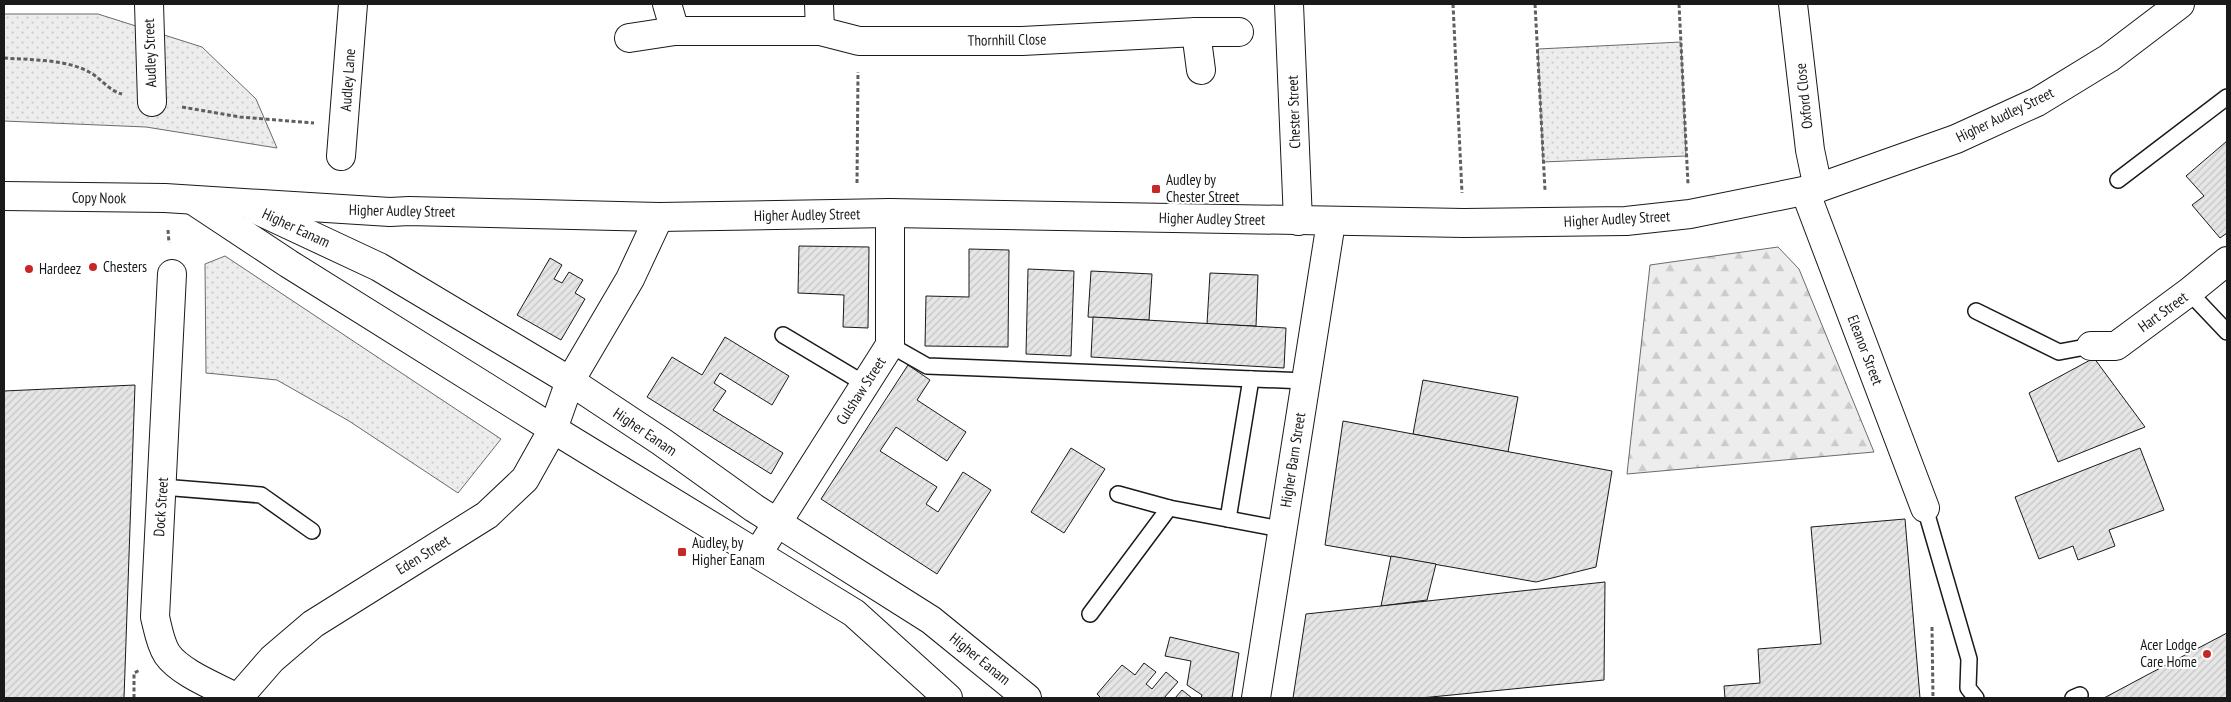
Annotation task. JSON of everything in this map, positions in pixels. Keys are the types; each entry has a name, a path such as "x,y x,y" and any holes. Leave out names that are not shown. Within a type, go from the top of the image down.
{"main road":[{"name":"Audley Street","path":"149,4 152,102"},
{"name":"Audley Lane","path":"341,156 353,4"},
{"path":"667,4 675,31"},
{"path":"819,4 820,31"},
{"name":"Chester Street","path":"1289,4 1298,221"},
{"name":"Oxford Close","path":"1793,4 1810,150 1811,189"},
{"name":"Higher Audley Street","path":"194,201 240,202 390,212 659,217 890,213 1331,222 1547,223 1626,221 1690,214 1811,189 1956,139 2036,102 2109,58 2180,4"},
{"name":"Thornhill Close","path":"629,38 675,31 820,31 859,41 1022,41 1196,32 1239,32"},
{"path":"1196,32 1201,70"},
{"name":"Eleanor Street","path":"1811,189 1925,508"},
{"name":"Copy Nook","path":"4,196 165,198 194,201"},
{"name":"Higher Eanam","path":"194,201 289,264 553,429 854,613 948,698"},
{"name":"Higher Eanam","path":"240,202 379,267 570,382 662,442 777,523 931,620 1027,698"},
{"name":"Culshaw Street","path":"758,553 890,345 890,213"},
{"name":"Eden Street","path":"238,698 272,659 313,624 487,515 525,479 553,429 570,382 630,279 659,217"},
{"name":"Higher Barn Street","path":"1256,698 1331,222"},
{"name":"Hart Street","path":"2091,346 2116,346 2189,292 2227,261"},
{"name":"Dock Street","path":"172,274 162,488 154,596 155,617 160,637 168,655 182,669 238,698"}],"lane":[{"path":"2118,180 2227,98"},
{"path":"2189,292 2227,332"},
{"path":"1976,311 2059,352 2091,346"},
{"path":"783,335 865,384"},
{"path":"890,345 927,366 1305,381"},
{"path":"1228,519 1251,378"},
{"path":"162,488 261,495 312,531"},
{"path":"1118,494 1170,508 1282,529"},
{"path":"1090,614 1170,508"},
{"path":"1925,508 1970,659 1968,688 1976,698"}],"path":[{"path":"1453,4 1464,223"},
{"path":"1535,4 1547,223"},
{"path":"1679,4 1690,214"},
{"path":"857,214 859,41"},
{"path":"165,198 172,274"}],"green space":[{"path":"4,14 98,14 202,47 256,99 277,148 146,127 4,121"},
{"path":"1681,42 1686,156 1543,162 1538,49"},
{"path":"1778,247 1799,269 1874,452 1627,474 1650,265"},
{"path":"225,256 501,439 458,493 349,421 277,380 206,373 205,264"}],"building":[{"path":"2227,141 2227,233 2220,238 2192,205 2204,196 2186,176"},
{"path":"799,246 869,247 868,328 843,327 844,295 798,293"},
{"path":"969,249 1009,250 1008,347 925,346 926,296 969,297"},
{"path":"550,258 562,265 554,279 562,283 569,272 583,280 575,293 585,299 561,340 517,315"},
{"path":"1028,269 1074,271 1071,356 1026,354"},
{"path":"1091,271 1152,274 1149,320 1088,317"},
{"path":"1210,273 1258,275 1256,326 1207,324"},
{"path":"1093,317 1286,328 1284,368 1091,357"},
{"path":"725,337 789,376 772,405 720,373 714,383 726,391 713,410 783,453 771,474 647,397 672,357 702,375"},
{"path":"2094,358 2145,427 2058,462 2029,393"},
{"path":"908,365 930,380 917,400 966,432 947,461 896,427 880,451 937,487 926,504 938,512 963,472 991,490 937,574 821,499"},
{"path":"1423,380 1518,397 1508,452 1413,434"},
{"path":"135,385 124,698 4,698 4,391"},
{"path":"1343,421 1612,471 1596,567 1536,582 1325,545"},
{"path":"1071,448 1105,469 1064,533 1031,512"},
{"path":"2140,448 2164,510 2109,530 2115,546 2078,560 2073,546 2039,559 2015,497"},
{"path":"1905,519 1920,698 1725,698 1724,686 1760,683 1758,649 1821,644 1811,527"},
{"path":"1391,556 1436,564 1427,600 1381,606"},
{"path":"1605,582 1604,680 1421,698 1293,698 1306,614"},
{"name":"Acer Lodge Care Home","path":"2227,633 2227,698 2104,698 2147,675"},
{"path":"1170,637 1239,653 1232,698 1201,698 1202,695 1187,685 1191,661 1165,656"},
{"path":"1144,663 1156,672 1146,684 1152,689 1166,672 1178,682 1164,698 1101,698 1097,694 1122,665 1135,675"},
{"path":"1182,690 1192,698 1175,698"}],"place":[{"name":"Audley by Chester Street","path":"1156,189"},
{"name":"Chesters","path":"93,267"},
{"name":"Hardeez","path":"29,269"},
{"name":"Audley, by Higher Eanam","path":"682,552"},
{"name":"Acer Lodge Care Home","path":"2207,654"}]}
